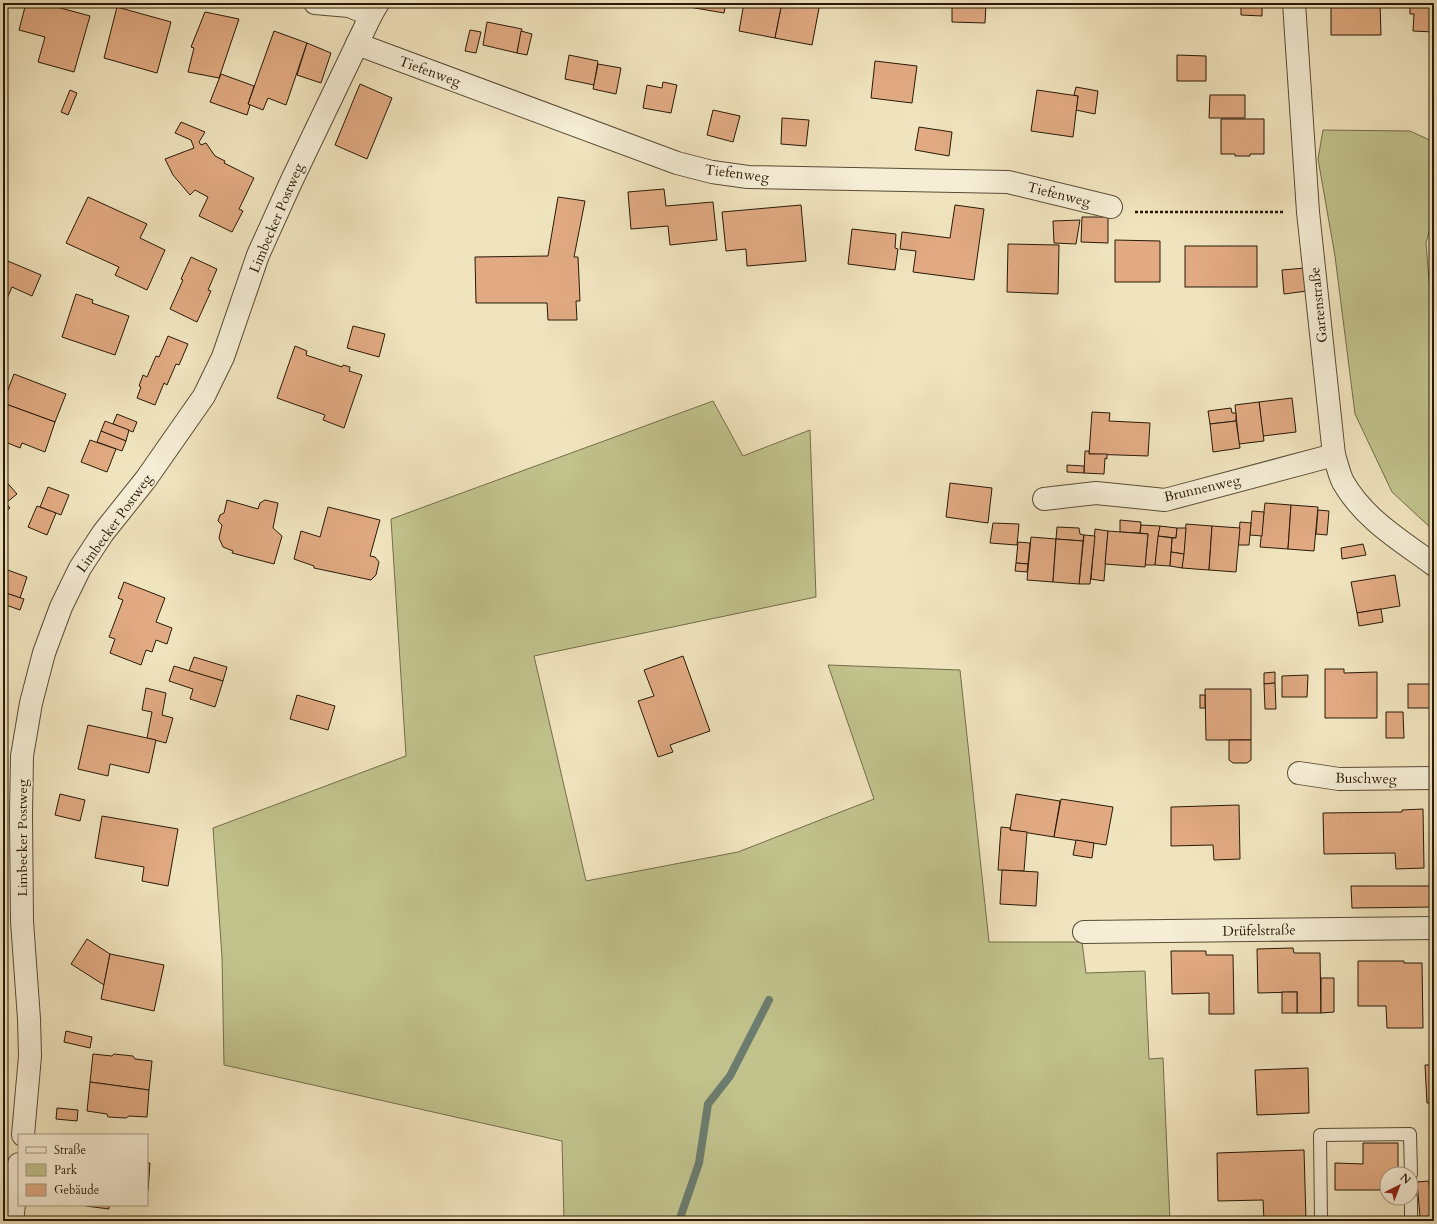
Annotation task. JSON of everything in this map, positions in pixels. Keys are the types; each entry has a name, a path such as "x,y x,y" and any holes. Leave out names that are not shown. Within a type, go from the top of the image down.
{"street":[{"path":"314,3 374,9"},
{"name":"Gartenstraße","path":"1294,3 1308,212 1334,455 1342,480 1357,502 1375,521 1434,565"},
{"name":"Limbecker Postweg","path":"23,1134 30,1056 22,917 22,756 31,703 44,654 61,607 80,568 103,533 146,479 204,396 223,357 258,255 291,182 374,9"},
{"name":"Tiefenweg","path":"357,44 677,163 712,172 748,177 1008,182 1111,207"},
{"name":"Brunnenweg","path":"1044,499 1096,493 1165,500 1334,455"},
{"name":"Buschweg","path":"1299,773 1339,779 1434,778"},
{"name":"Drüfelstraße","path":"1084,932 1434,928"},
{"path":"12,1221 18,1172"}],"lane":[{"path":"1321,1221 1320,1135 1410,1134 1411,1166"},
{"path":"1411,1206 1411,1221"}],"path":[{"path":"1111,207 1137,212 1308,212"}],"green space":[{"path":"1323,130 1410,131 1434,142 1434,213 1426,243 1434,341 1434,531 1392,492 1355,414 1335,256 1318,159"},
{"path":"713,401 743,456 810,430 816,597 534,656 586,881 738,852 874,799 828,665 960,670 989,942 1082,942 1086,973 1145,971 1149,1059 1163,1058 1170,1221 564,1221 562,1141 224,1065 222,957 213,828 406,756 391,519"}],"building":[{"path":"3,3 8,3 3,23"},
{"path":"26,3 42,3 90,16 74,72 38,62 45,37 19,30"},
{"path":"671,3 696,3 695,8"},
{"path":"696,3 726,3 724,13 695,8"},
{"path":"744,3 782,3 775,38 739,31"},
{"path":"782,3 820,3 812,45 775,38"},
{"path":"952,3 986,3 985,23 952,22"},
{"path":"1241,3 1262,3 1262,16 1241,15"},
{"path":"1331,3 1380,3 1381,35 1331,35"},
{"path":"1410,3 1434,3 1434,32 1413,31 1414,14 1410,14"},
{"path":"117,7 171,22 157,73 104,58"},
{"path":"205,12 239,19 219,78 188,72 194,48 191,47"},
{"path":"487,22 522,29 517,53 483,45"},
{"path":"470,30 481,32 476,53 465,51"},
{"path":"274,31 307,43 286,105 268,98 263,110 248,104"},
{"path":"521,31 532,34 527,55 517,53"},
{"path":"307,43 331,53 321,83 297,75"},
{"path":"569,55 598,61 594,85 565,79"},
{"path":"1177,55 1206,56 1206,81 1177,81"},
{"path":"875,61 917,66 912,103 871,98"},
{"path":"598,64 621,68 616,94 593,89"},
{"path":"221,74 254,86 248,104 250,105 247,115 210,102"},
{"path":"663,82 677,85 671,113 643,108 647,85 662,88"},
{"path":"360,84 392,98 367,159 335,145"},
{"path":"1076,87 1098,91 1095,114 1076,110 1078,96 1074,95"},
{"path":"70,90 77,93 68,115 61,112"},
{"path":"1037,90 1078,96 1073,137 1031,131"},
{"path":"1210,95 1245,95 1245,118 1209,118"},
{"path":"713,110 740,116 733,142 707,135"},
{"path":"782,118 809,120 806,146 781,144"},
{"path":"1221,119 1264,119 1264,154 1235,156 1235,154 1221,154"},
{"path":"181,122 205,132 199,142 201,145 206,143 215,156 225,161 224,163 254,178 239,209 243,211 232,232 199,216 208,197 195,190 190,195 173,175 165,159 194,148 191,140 175,133"},
{"path":"919,127 952,132 949,156 915,150"},
{"path":"664,189 666,206 713,202 717,240 670,245 668,226 631,229 628,192"},
{"path":"88,197 147,224 140,238 165,250 147,290 115,275 119,267 66,243"},
{"path":"558,197 585,201 574,257 578,257 580,301 576,301 577,320 548,320 547,303 476,303 475,257 548,256"},
{"path":"801,205 806,261 747,266 746,249 726,251 722,212"},
{"path":"955,205 984,209 974,280 913,272 916,251 900,249 902,232 950,238"},
{"path":"1082,217 1108,217 1108,243 1081,242"},
{"path":"1080,220 1076,244 1054,243 1053,221"},
{"path":"852,229 896,234 895,248 898,249 895,270 848,264"},
{"path":"1115,240 1160,241 1160,282 1115,282"},
{"path":"1008,244 1059,245 1058,294 1007,292"},
{"path":"1185,246 1257,246 1257,287 1185,287"},
{"path":"191,257 217,269 208,290 211,291 197,322 170,309"},
{"path":"3,259 41,275 32,296 12,287 3,308"},
{"path":"1305,268 1307,291 1284,294 1282,270"},
{"path":"76,294 93,300 92,303 129,316 115,355 62,337"},
{"path":"353,326 385,334 379,357 347,348"},
{"path":"168,336 188,344 179,365 176,364 167,385 164,383 155,405 137,398 141,387 139,386 143,375 147,377 156,356 159,357"},
{"path":"295,346 307,351 306,355 342,367 343,365 350,367 349,371 362,375 344,428 323,420 325,415 277,398"},
{"path":"14,374 66,394 55,422 3,403"},
{"path":"1292,398 1296,432 1263,436 1259,402"},
{"path":"1259,402 1264,441 1239,444 1235,405"},
{"path":"3,403 55,422 45,452 22,443 20,448 3,441"},
{"path":"1231,408 1232,413 1236,413 1236,421 1210,424 1208,411"},
{"path":"1092,412 1110,413 1109,421 1150,423 1148,456 1089,454"},
{"path":"117,414 137,422 133,432 113,424"},
{"path":"105,421 129,430 126,441 101,431"},
{"path":"1236,421 1240,448 1213,452 1210,424"},
{"path":"101,431 126,441 122,451 97,442"},
{"path":"90,440 116,449 107,472 81,462"},
{"path":"1085,451 1089,451 1089,454 1107,454 1107,459 1105,458 1104,474 1084,473"},
{"path":"1067,465 1084,466 1084,473 1067,472"},
{"path":"3,478 17,494 6,503 10,508 3,513"},
{"path":"950,483 992,488 988,523 946,517"},
{"path":"48,487 69,495 61,515 40,507"},
{"path":"227,500 258,509 260,503 265,500 278,503 273,528 282,536 274,564 232,553 233,551 223,547 219,538 222,525 218,521 220,515 224,513"},
{"path":"1265,503 1291,505 1288,549 1260,547"},
{"path":"1291,505 1318,507 1314,551 1288,549"},
{"path":"37,506 56,513 47,535 28,527"},
{"path":"328,507 380,520 370,556 375,557 379,562 376,575 371,580 314,568 314,566 294,559 301,531 320,537"},
{"path":"1318,510 1329,511 1327,535 1316,534"},
{"path":"1252,511 1264,512 1262,536 1250,535"},
{"path":"1120,520 1141,522 1140,533 1120,532"},
{"path":"1240,522 1251,523 1249,545 1238,545"},
{"path":"993,523 1019,524 1017,545 990,543"},
{"path":"1186,524 1212,526 1209,570 1182,568"},
{"path":"1141,525 1160,526 1155,565 1145,565 1148,534 1140,533"},
{"path":"1160,526 1177,528 1176,538 1158,536"},
{"path":"1212,526 1240,528 1236,572 1209,570"},
{"path":"1057,527 1079,528 1080,534 1084,535 1083,541 1056,539"},
{"path":"1177,528 1186,528 1184,554 1171,552 1172,538 1176,538"},
{"path":"1095,529 1108,531 1104,581 1091,579"},
{"path":"1108,531 1148,534 1145,567 1105,564"},
{"path":"1084,535 1095,536 1090,584 1079,584"},
{"path":"1158,536 1172,538 1170,566 1155,565"},
{"path":"1031,537 1056,539 1053,582 1027,580"},
{"path":"1056,539 1083,541 1079,584 1053,582"},
{"path":"1018,542 1030,543 1028,564 1016,563"},
{"path":"1363,544 1366,555 1342,559 1341,548"},
{"path":"1171,552 1184,554 1182,568 1170,566"},
{"path":"1016,563 1028,564 1027,572 1015,571"},
{"path":"5,569 27,577 20,598 3,592 3,576"},
{"path":"1395,575 1400,606 1357,613 1351,582"},
{"path":"124,582 165,598 156,622 172,628 167,644 156,640 152,652 146,650 141,665 110,653 115,639 109,637 123,600 118,598"},
{"path":"3,592 24,599 20,610 3,604"},
{"path":"1381,609 1383,622 1359,626 1357,613"},
{"path":"683,656 710,731 670,745 673,752 658,757 638,701 654,696 644,670"},
{"path":"194,657 227,667 223,681 189,671"},
{"path":"174,666 223,681 215,707 190,699 193,689 169,681"},
{"path":"1325,669 1344,669 1344,673 1377,672 1377,718 1325,718"},
{"path":"1275,672 1275,683 1264,684 1264,673"},
{"path":"1308,675 1307,697 1282,697 1282,676"},
{"path":"1275,683 1276,709 1265,709 1264,684"},
{"path":"1408,684 1434,684 1434,708 1408,708"},
{"path":"146,688 166,693 162,715 173,718 166,743 147,738 152,712 142,710"},
{"path":"1205,689 1251,689 1251,740 1206,740"},
{"path":"297,695 335,706 328,730 290,719"},
{"path":"1200,695 1205,695 1205,708 1200,708"},
{"path":"1386,712 1403,712 1404,738 1386,738"},
{"path":"88,725 156,740 149,773 110,764 108,776 78,769"},
{"path":"1229,740 1251,740 1251,760 1247,763 1233,763 1229,760"},
{"path":"60,794 85,800 80,821 55,815"},
{"path":"1016,794 1060,801 1054,837 1010,830"},
{"path":"1061,799 1113,807 1106,845 1054,837"},
{"path":"1239,805 1240,859 1214,860 1213,845 1171,846 1171,807"},
{"path":"1423,809 1424,868 1396,869 1395,853 1324,854 1323,813 1402,812 1402,810"},
{"path":"102,816 178,829 168,886 142,881 144,867 95,858"},
{"path":"1001,827 1010,828 1010,830 1027,832 1024,871 998,870"},
{"path":"1076,840 1094,843 1092,858 1073,855"},
{"path":"1002,870 1038,872 1036,906 1000,904"},
{"path":"1351,886 1434,886 1434,907 1352,908"},
{"path":"87,939 110,954 104,985 71,964"},
{"path":"1293,948 1294,953 1320,953 1321,1013 1297,1013 1297,992 1258,993 1257,949"},
{"path":"1171,951 1206,951 1206,955 1233,955 1234,1014 1209,1014 1209,993 1172,994"},
{"path":"110,954 164,965 154,1011 101,999"},
{"path":"1358,961 1404,961 1404,963 1422,963 1423,1028 1387,1028 1386,1006 1358,1006"},
{"path":"1321,978 1334,978 1334,1012 1321,1013"},
{"path":"1282,992 1297,992 1297,1013 1282,1013"},
{"path":"66,1031 92,1037 90,1048 64,1042"},
{"path":"93,1054 133,1056 135,1059 152,1061 149,1090 90,1082"},
{"path":"1425,1065 1434,1065 1434,1103 1427,1103"},
{"path":"1308,1068 1309,1113 1257,1115 1255,1070"},
{"path":"90,1082 149,1090 147,1117 108,1117 107,1114 87,1111"},
{"path":"57,1108 78,1110 77,1121 56,1119"},
{"path":"1363,1143 1398,1143 1398,1166 1379,1166 1379,1190 1335,1190 1335,1163 1363,1164"},
{"path":"1304,1150 1306,1221 1264,1221 1263,1200 1218,1201 1217,1153"},
{"path":"148,1163 150,1163 148,1191"},
{"path":"1429,1181 1431,1216 1420,1217 1419,1182"},
{"path":"86,1206 109,1206 109,1209"}],"waterway":[{"path":"679,1221 699,1163 708,1104 730,1076 769,1000"}]}
